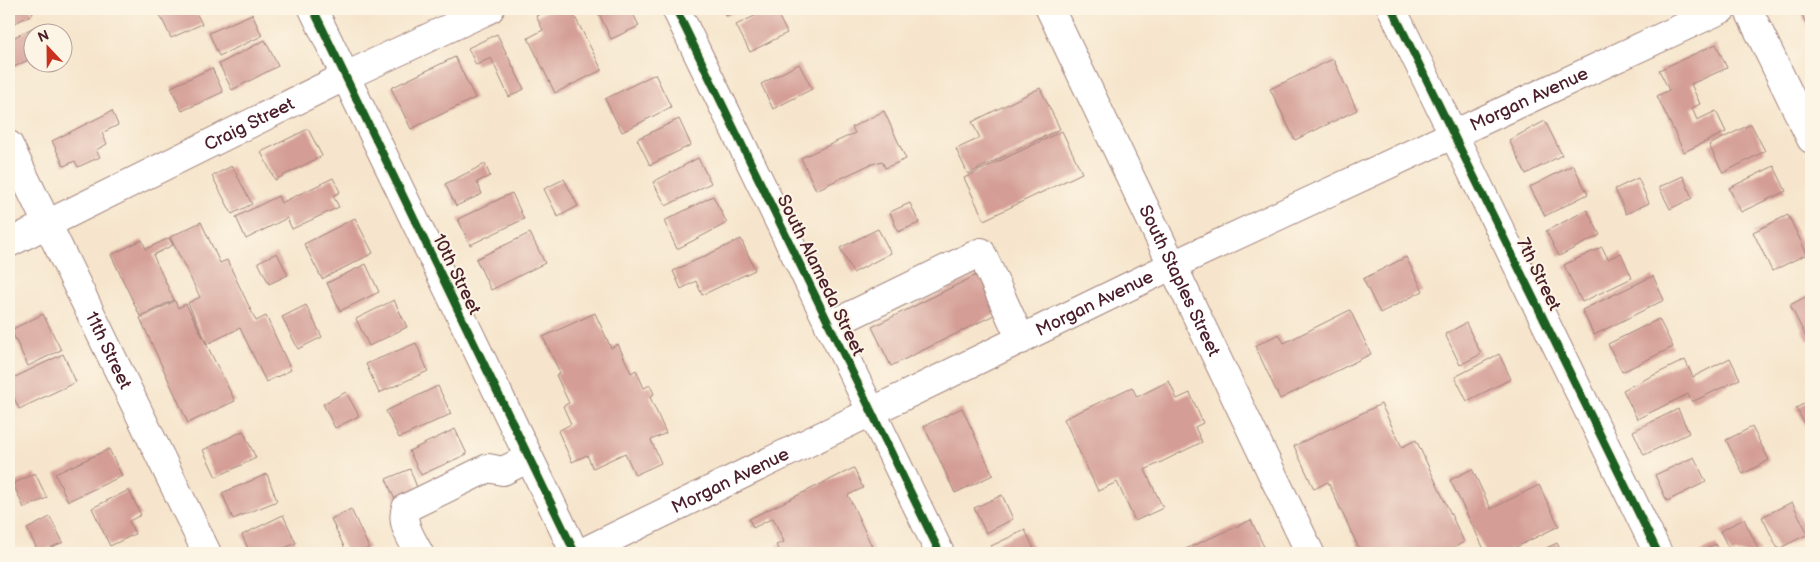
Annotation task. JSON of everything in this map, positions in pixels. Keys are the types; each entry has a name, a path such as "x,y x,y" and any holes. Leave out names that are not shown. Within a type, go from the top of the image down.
{"street":[{"name":"10th Street","path":"313,9 575,553"},
{"name":"Craig Street","path":"9,243 346,76 490,9"},
{"name":"South Alameda Street","path":"676,9 940,553"},
{"name":"South Staples Street","path":"1050,9 1310,553"},
{"name":"7th Street","path":"1392,9 1658,553"},
{"name":"Morgan Avenue","path":"581,553 1173,265 1722,9"},
{"path":"1748,9 1811,139"},
{"name":"11th Street","path":"9,145 207,553"},
{"path":"830,326 981,252 1021,340"},
{"path":"419,553 404,522 403,515 406,508 488,468 503,471 529,458"}],"building":[{"path":"9,9 31,9 33,14 9,26"},
{"path":"174,9 194,9 202,24 171,38 160,15"},
{"path":"551,9 571,9 602,70 555,93 528,38 543,30 536,16"},
{"path":"597,9 631,9 639,26 611,39"},
{"path":"723,9 742,9 726,16"},
{"path":"769,9 775,9 787,33 750,52 736,25"},
{"path":"1811,9 1811,35 1801,13"},
{"path":"252,14 262,36 219,56 209,33"},
{"path":"22,33 22,63 14,67 9,57 9,40"},
{"path":"497,34 524,89 509,97 491,58 476,65 468,48"},
{"path":"265,40 278,66 232,90 219,64"},
{"path":"1716,44 1727,68 1691,84 1700,104 1692,108 1697,120 1716,111 1726,132 1684,152 1657,96 1669,90 1659,70"},
{"path":"455,57 475,98 411,129 391,88"},
{"path":"1333,59 1357,110 1295,140 1270,89"},
{"path":"799,64 812,89 773,109 761,84"},
{"path":"212,68 223,92 182,111 171,87"},
{"path":"655,74 671,107 622,132 605,99"},
{"path":"1040,88 1060,129 968,174 956,149 980,138 972,122"},
{"path":"112,111 118,125 102,133 107,144 96,150 100,157 78,167 75,161 64,166 52,141"},
{"path":"884,111 906,159 885,168 882,161 869,165 816,190 801,158 855,133 852,127"},
{"path":"679,119 691,145 650,165 637,139"},
{"path":"1545,121 1562,155 1526,174 1509,140"},
{"path":"1751,124 1765,151 1723,173 1709,145"},
{"path":"308,129 322,156 275,180 261,152"},
{"path":"1062,131 1082,173 984,220 964,178"},
{"path":"698,158 711,183 666,206 653,182"},
{"path":"485,164 490,176 477,182 482,194 456,206 445,184"},
{"path":"1573,165 1588,194 1545,216 1530,187"},
{"path":"232,166 252,204 232,214 212,176"},
{"path":"1774,166 1786,191 1741,212 1729,188"},
{"path":"1683,176 1692,198 1670,209 1659,187"},
{"path":"333,178 340,192 333,196 339,207 292,229 287,218 246,239 236,217 278,196 281,203"},
{"path":"1638,178 1649,203 1626,214 1615,189"},
{"path":"564,179 578,206 558,217 544,189"},
{"path":"512,193 524,219 470,245 458,219"},
{"path":"713,196 727,223 677,249 664,221"},
{"path":"910,203 919,223 898,232 890,212"},
{"path":"1587,210 1600,235 1559,256 1546,231"},
{"path":"1788,215 1807,254 1772,271 1753,232"},
{"path":"355,218 373,253 322,279 304,244"},
{"path":"201,222 220,263 227,260 256,321 266,316 291,370 266,382 240,328 207,344 188,303 200,297 170,237"},
{"path":"878,229 891,253 853,273 840,248"},
{"path":"530,233 545,263 491,290 476,259"},
{"path":"169,238 173,245 153,255 174,300 140,316 111,255 142,240 146,249"},
{"path":"741,239 755,270 702,295 696,281 681,289 673,271"},
{"path":"1602,247 1608,259 1621,253 1632,278 1582,302 1564,265"},
{"path":"277,253 288,275 269,284 258,262"},
{"path":"1406,257 1423,291 1380,313 1363,279"},
{"path":"366,264 379,292 340,311 327,283"},
{"path":"981,273 1000,312 891,366 872,327"},
{"path":"1653,276 1664,300 1594,335 1582,310"},
{"path":"1811,294 1811,339 1808,341 1790,305"},
{"path":"394,300 407,327 369,346 356,319"},
{"path":"175,301 178,308 186,304 235,401 188,423 140,318"},
{"path":"306,305 322,337 298,349 282,317"},
{"path":"1350,310 1371,354 1280,399 1255,346 1279,334 1284,343"},
{"path":"595,313 611,348 618,344 631,373 636,370 644,388 650,385 654,394 650,397 666,433 651,440 661,463 635,475 625,453 593,468 587,455 572,462 558,431 571,424 563,406 569,403 556,375 560,373 543,337"},
{"path":"43,314 61,350 28,366 11,330"},
{"path":"1659,319 1673,347 1622,372 1608,344"},
{"path":"1466,323 1481,354 1460,365 1445,334"},
{"path":"416,343 428,371 379,393 366,364"},
{"path":"63,354 76,382 19,409 9,387 9,380"},
{"path":"1499,354 1511,379 1467,401 1455,377"},
{"path":"1730,358 1740,379 1692,402 1688,394 1637,419 1623,390 1685,360 1693,377"},
{"path":"1169,381 1177,399 1190,393 1203,423 1195,427 1202,442 1145,470 1163,508 1135,521 1117,482 1098,491 1064,419 1132,387 1137,397"},
{"path":"438,386 451,414 399,438 386,411"},
{"path":"346,392 359,416 335,428 323,404"},
{"path":"1811,400 1811,426 1807,428 1796,408"},
{"path":"1381,404 1402,447 1416,440 1464,542 1444,553 1361,553 1328,482 1314,489 1294,446"},
{"path":"962,408 993,475 955,493 924,426"},
{"path":"1678,409 1689,433 1644,455 1633,431"},
{"path":"1752,427 1769,460 1743,474 1726,440"},
{"path":"455,429 467,454 421,475 409,451"},
{"path":"243,431 256,458 216,477 203,450"},
{"path":"109,449 122,476 68,501 55,474"},
{"path":"1694,457 1706,482 1667,501 1655,475"},
{"path":"854,468 863,488 848,495 875,553 780,553 776,545 784,542 773,518 753,528 749,519"},
{"path":"410,469 418,490 395,500 386,479"},
{"path":"1472,469 1491,509 1539,485 1559,526 1504,553 1486,553 1450,480"},
{"path":"35,473 47,498 24,508 13,484"},
{"path":"267,474 277,501 233,519 222,493"},
{"path":"129,490 141,515 129,521 135,534 110,546 92,508"},
{"path":"1002,495 1013,519 986,533 974,508"},
{"path":"1792,502 1808,534 1778,549 1762,517"},
{"path":"351,509 369,548 357,553 347,553 331,519"},
{"path":"283,515 296,543 273,553 250,553 242,535"},
{"path":"50,517 63,542 39,553 27,529"},
{"path":"1744,519 1760,553 1731,553 1720,531"},
{"path":"1251,520 1267,553 1182,553 1181,551"},
{"path":"1025,530 1036,553 995,553 991,546"},
{"path":"1557,543 1562,553 1536,553"},
{"path":"1716,544 1720,553 1698,553"}],"cycle path":[{"path":"313,9 575,553"},
{"path":"676,9 940,553"},
{"path":"1392,9 1658,553"}]}
